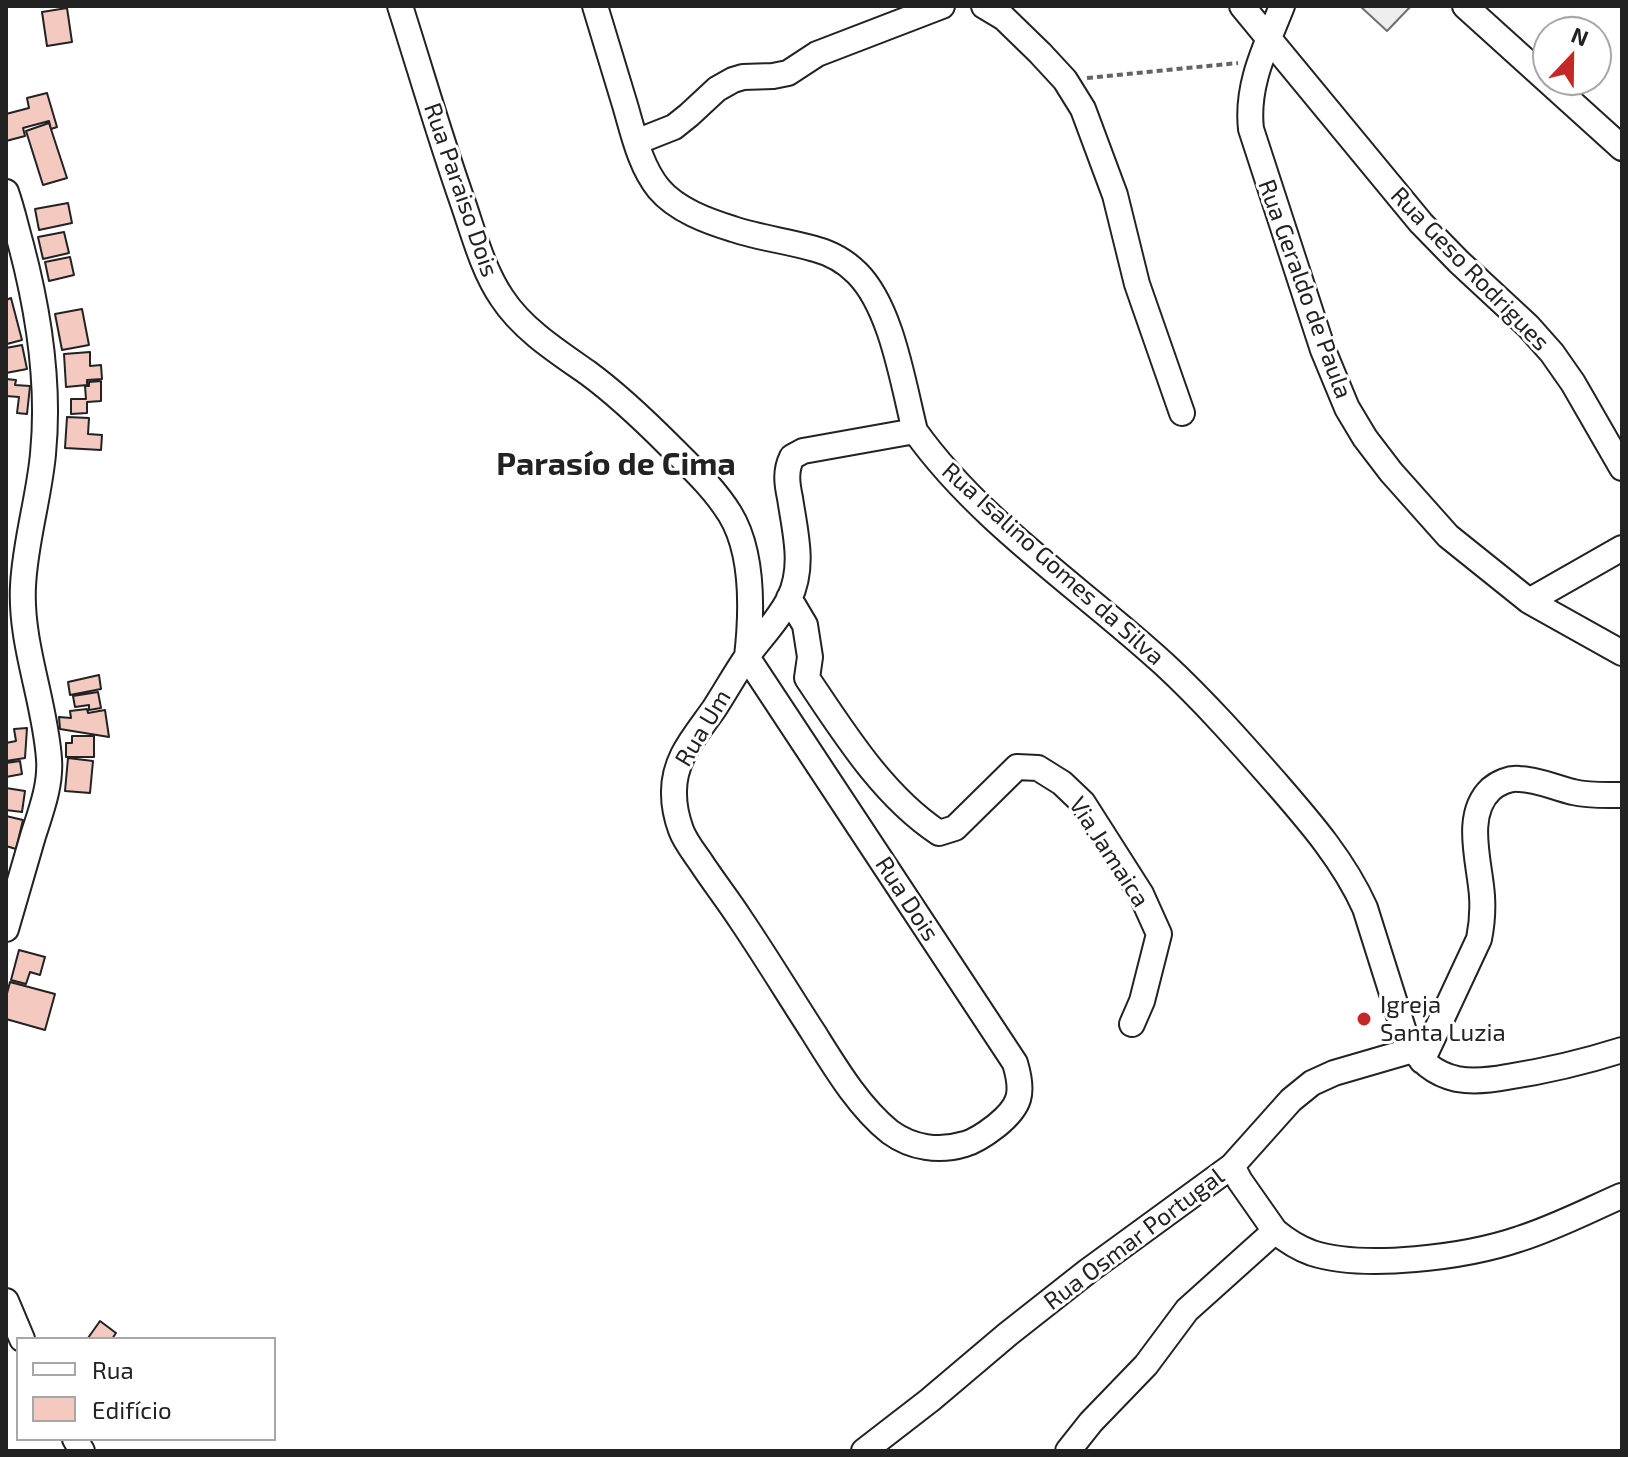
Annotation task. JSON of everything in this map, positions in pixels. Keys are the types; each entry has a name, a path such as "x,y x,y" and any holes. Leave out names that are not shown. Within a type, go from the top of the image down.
{"street":[{"name":"Rua Paraiso Dois","path":"400,6 443,147 479,249 504,301 540,338 634,411 704,480 731,515 742,543 747,571 750,625 747,657"},
{"name":"Rua Isalino Gomes da Silva","path":"595,6 636,142 652,179 661,191 675,203 707,219 738,231 815,249 857,272 884,316 915,431 943,466 1014,535 1165,665 1288,797 1342,865 1356,888 1400,1018 1418,1056"},
{"path":"636,142 674,127 717,89 733,80 788,73 817,54 942,6"},
{"path":"984,6 1004,18 1040,53 1065,80 1083,109 1102,157 1124,227 1137,284 1182,413"},
{"name":"Rua Geso Rodrigues","path":"1242,6 1421,223 1552,353 1622,468"},
{"name":"Rua Geraldo de Paula","path":"1282,6 1255,75 1249,113 1253,138 1323,350 1347,408 1391,472 1448,536 1529,601 1622,653"},
{"path":"1465,6 1622,148"},
{"path":"6,192 29,275 41,340 43,452 27,551 23,616 50,761 45,795 6,929"},
{"name":"Rua Um","path":"915,431 803,451 792,457 787,475 797,548 797,576 789,598 773,625 747,657 680,761 674,795 681,830 826,1053 871,1114 902,1140 924,1148 966,1144 978,1138"},
{"path":"1529,601 1622,548"},
{"name":"Via Jamaica","path":"789,598 805,625 810,657 807,678 877,777 916,818 939,833 955,828 1017,767 1038,768 1062,783 1083,803 1141,894 1159,934 1142,1001 1132,1024"},
{"name":"Rua Dois","path":"747,657 1015,1063 1020,1088 1017,1103 1008,1116 978,1138"},
{"path":"1622,795 1576,793 1514,778 1494,786 1486,794 1476,817 1475,834 1482,900 1479,939 1418,1056 1433,1069 1457,1079 1491,1080 1537,1073 1622,1050"},
{"name":"Rua Osmar Portugal","path":"864,1451 1088,1271 1232,1166 1291,1100 1312,1083 1334,1073 1418,1056"},
{"path":"1232,1166 1275,1231 1300,1248 1331,1257 1398,1260 1485,1249 1550,1228 1621,1196"},
{"path":"1068,1451 1091,1422 1146,1365 1187,1310 1275,1231"},
{"path":"6,1301 21,1337"}],"path":[{"path":"1065,80 1259,61"}],"shaded area":[{"path":"1360,6 1411,6 1387,31"}],"building":[{"path":"67,8 72,42 47,46 42,12"},
{"path":"47,93 57,127 51,129 49,121 23,128 25,136 6,141 6,114 29,108 27,98"},
{"path":"49,123 67,178 43,185 26,131"},
{"path":"68,203 72,223 39,230 35,209"},
{"path":"64,232 69,253 43,259 38,237"},
{"path":"70,257 74,275 49,281 45,262"},
{"path":"11,298 22,340 7,344 6,300"},
{"path":"82,309 89,345 62,350 55,314"},
{"path":"22,345 27,369 6,373 6,348"},
{"path":"90,352 90,366 101,365 102,379 87,380 87,385 66,387 64,354"},
{"path":"6,379 16,380 15,385 30,386 27,414 17,413 19,397 6,396"},
{"path":"101,381 101,401 87,402 87,413 71,414 71,399 86,399 85,386 89,386 89,382"},
{"path":"67,417 89,418 88,434 102,435 101,450 65,448"},
{"path":"99,675 101,689 70,695 68,682"},
{"path":"98,692 101,708 89,710 89,705 75,707 73,696"},
{"path":"87,709 88,713 105,710 109,737 60,729 59,717 71,718 70,711"},
{"path":"27,728 25,758 6,761 6,743 16,741 14,729"},
{"path":"72,736 94,736 94,757 66,757 66,743 72,743"},
{"path":"68,758 93,761 90,793 65,791"},
{"path":"20,761 22,774 6,777 6,763"},
{"path":"6,788 25,791 22,812 6,810"},
{"path":"6,816 23,820 16,849 6,846"},
{"path":"19,950 45,957 40,975 30,972 26,984 11,980"},
{"path":"10,982 55,994 45,1030 6,1019"},
{"path":"100,1321 116,1333 113,1337 89,1337"}],"place":[{"name":"Igreja Santa Luzia","path":"1364,1019"}],"district":[{"name":"Parasío de Cima","path":"616,464"}]}
